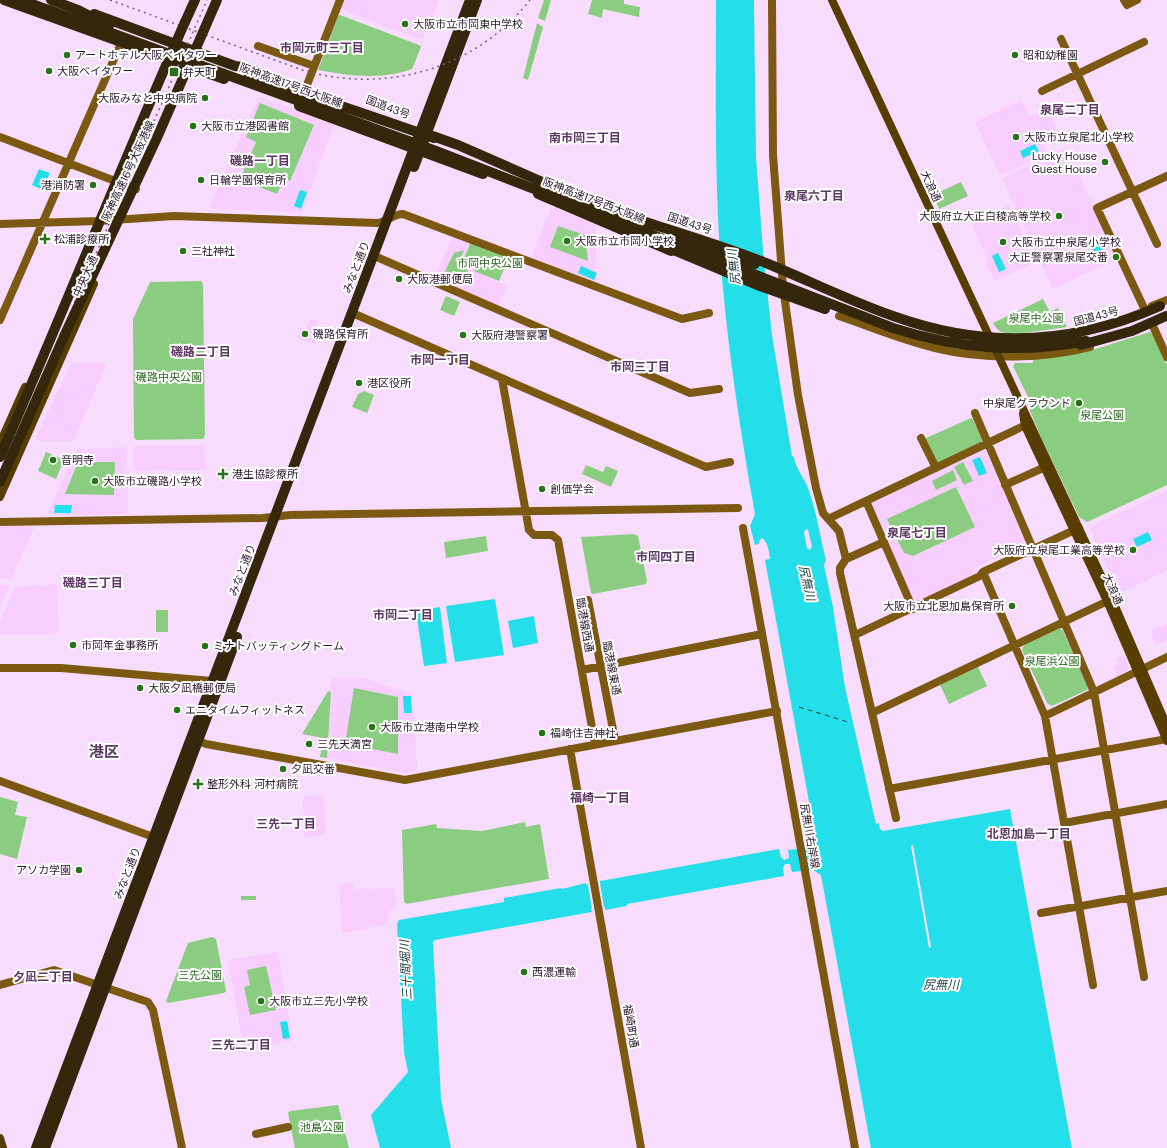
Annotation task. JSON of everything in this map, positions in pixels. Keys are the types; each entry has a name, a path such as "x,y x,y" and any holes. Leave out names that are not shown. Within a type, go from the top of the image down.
{"highway":[{"path":"4,0 165,59 268,94 416,150 530,190 632,230 705,264 826,310 936,347 999,354 1034,352 1087,344 1132,331 1166,310"},
{"name":"阪神高速17号西大阪線","path":"21,0 230,75 895,323 953,338 1010,343 1069,339 1108,330 1166,310"},
{"name":"阪神高速17号西大阪線","path":"37,0 240,72 493,166 674,240"},
{"path":"46,0 135,34 142,41 141,50"},
{"path":"51,0 78,10 109,26"},
{"name":"国道43号","path":"56,0 172,42 199,48 219,60 235,66 248,68 458,145 556,188 635,218 700,239 766,263 915,324 959,334 1002,339 1041,338 1078,334 1166,310"},
{"path":"185,22 191,0"},
{"name":"阪神高速16号大阪港線","path":"0,457 56,328 114,186 195,0"},
{"name":"阪神高速16号大阪港線","path":"0,482 63,339 220,0"},
{"name":"みなと通り","path":"423,132 470,0"},
{"name":"みなと通り","path":"279,516 386,222 477,0"},
{"path":"213,75 205,66 207,60 219,60"},
{"path":"235,66 248,73 344,108 373,116 434,138 493,166"},
{"path":"268,94 279,95 430,154 482,169"},
{"name":"みなと通り","path":"36,1148 101,986 279,516 396,214 416,150"},
{"path":"536,179 649,221 707,240"},
{"path":"530,190 550,201 650,240 708,267"},
{"path":"674,240 826,310"},
{"path":"674,240 755,264 835,292"},
{"name":"みなと通り","path":"45,1148 101,986"}],"main road":[{"name":"中央大通","path":"0,443 79,269 172,42 191,0"},
{"name":"大浪通","path":"832,0 1021,402 1027,425 1043,468 1076,529"},
{"name":"中央大通","path":"0,497 123,218 192,68 199,48"},
{"name":"大浪通","path":"1027,425 1110,600 1167,739"},
{"name":"大浪通","path":"1140,670 1167,726"},
{"path":"0,1138 3,1148"}],"street":[{"path":"305,90 340,0"},
{"path":"772,0 773,154 783,286 798,395 816,488 822,511 839,531 846,559"},
{"path":"1124,0 1127,5 1137,0"},
{"path":"1061,39 1157,244"},
{"path":"1042,91 1144,42"},
{"path":"0,320 121,43"},
{"path":"258,46 314,66"},
{"path":"0,137 69,162 136,189"},
{"path":"1144,308 1097,208 1167,176"},
{"path":"0,224 98,221 123,218 174,216 377,224 386,222 396,214 403,214 682,319 709,313"},
{"path":"379,258 690,393 719,389"},
{"path":"835,292 896,315 933,326 990,335 1017,336 1061,332 1103,323 1144,308 1166,310"},
{"path":"839,316 936,348 999,356 1078,350 1117,340 1153,326 1166,310"},
{"path":"357,315 502,380 706,467 730,462"},
{"path":"1153,326 1167,357"},
{"path":"502,380 526,512"},
{"path":"975,413 1094,692 1144,977"},
{"path":"828,519 1027,425"},
{"path":"921,438 936,468"},
{"path":"1005,485 1043,468"},
{"path":"866,501 912,609"},
{"path":"0,522 263,518 279,516 526,512 602,509 640,510 738,508"},
{"name":"臨港線西通","path":"526,512 532,534 552,535 558,540 595,744"},
{"name":"尻無川右岸線","path":"743,528 855,1148"},
{"path":"855,635 980,576 983,572 1076,529"},
{"path":"884,542 846,559 840,568 840,573 896,818"},
{"path":"983,572 1045,716 1093,985"},
{"name":"臨港線東通","path":"588,600 615,740"},
{"path":"872,713 1110,600"},
{"path":"582,670 762,634"},
{"path":"1045,716 1167,657"},
{"path":"0,668 61,668 217,680"},
{"path":"195,739 212,745 405,780 777,711"},
{"path":"889,789 1167,739"},
{"name":"福崎町通","path":"570,749 641,1148"},
{"path":"0,781 157,838"},
{"path":"1064,823 1167,804"},
{"path":"1041,913 1167,891"},
{"path":"0,985 54,970 145,1001 150,1005 182,1148"},
{"path":"256,1134 288,1127"}],"shaded area":[{"name":"大阪市立市岡東中学校","path":"344,0 439,0 422,40 342,10 341,7"},
{"path":"260,97 333,123 334,125 302,211 211,209 210,206 258,98"},
{"name":"大阪市立泉尾北小学校","path":"1022,100 1030,117 1048,109 1059,133 1042,141 1048,153 1000,175 975,122"},
{"name":"大阪府立大正白稜高等学校","path":"1066,148 1116,253 1113,255 1115,260 1053,289 1002,179"},
{"name":"大阪市立中泉尾小学校","path":"1009,205 1036,262 995,281 986,263 989,262 971,223"},
{"name":"大阪市立市岡小学校","path":"551,207 595,223 597,284 531,258"},
{"path":"453,235 471,241 476,268 474,271 507,286 498,307 434,279"},
{"name":"磯路保育所","path":"310,319 318,320 310,343 297,338 300,328 306,330"},
{"path":"71,363 104,363 106,365 74,439 71,441 38,441 36,439"},
{"path":"136,445 204,445 206,468 204,470 136,471 134,469 134,447"},
{"name":"大阪市立磯路小学校","path":"125,447 127,450 128,512 126,514 48,514 76,449"},
{"path":"983,450 986,451 1025,542 1023,545 974,568 975,575 917,603 913,601 872,505 873,502"},
{"name":"大阪府立泉尾工業高等学校","path":"1167,491 1167,570 1122,592 1118,591 1090,529 1091,526"},
{"path":"32,526 34,528 11,579 0,579 0,527"},
{"path":"55,584 57,586 58,632 56,634 0,635 0,622 15,587"},
{"path":"0,585 7,585 9,587 0,607"},
{"path":"1167,624 1167,640 1156,645 1150,631"},
{"path":"1124,655 1128,665 1127,671 1117,677 1113,667 1118,664 1116,659"},
{"name":"大阪市立港南中学校","path":"333,678 363,678 411,693 413,696 417,768 414,771 404,773 327,758 332,691 328,691"},
{"path":"324,795 326,833 323,835 306,838 304,836 303,796"},
{"path":"354,882 354,889 395,888 396,905 389,912 385,925 342,933 339,884"},
{"name":"大阪市立三先小学校","path":"278,951 292,1039 291,1041 246,1049 244,1047 228,962 229,960"}],"green space":[{"path":"544,0 551,0 545,21 538,18"},
{"path":"592,0 624,0 624,4 640,7 639,17 603,9 602,18 588,14"},
{"path":"340,15 419,45 421,47 412,69 389,75 377,76 342,74 318,70 338,16"},
{"path":"537,23 543,27 528,80 523,78"},
{"path":"260,103 314,125 290,181 284,178 277,194 240,179 256,142 246,137"},
{"path":"961,182 968,196 939,209 933,195"},
{"path":"558,226 585,235 588,261 550,247"},
{"name":"市岡中央公園","path":"471,241 509,256 499,281 474,271 475,267 463,262"},
{"path":"464,250 457,266 468,270 461,285 442,277 454,253"},
{"name":"磯路中央公園","path":"201,281 203,284 205,435 203,439 136,440 134,437 133,319 150,282"},
{"path":"446,296 460,302 454,316 440,310"},
{"name":"泉尾中公園","path":"1043,299 1050,312 1058,308 1067,327 1024,333 1007,333 1001,332 993,323"},
{"name":"泉尾公園","path":"1150,332 1152,333 1167,365 1167,485 1087,522 1079,517 1041,437 1030,411 1029,399 1013,366 1015,363 1033,363 1033,359 1086,352"},
{"path":"364,391 374,395 367,413 352,407 358,394"},
{"path":"971,418 973,419 983,442 938,465 926,441 926,438"},
{"name":"音明寺","path":"46,452 64,460 56,479 38,471"},
{"path":"78,462 115,462 114,495 65,494"},
{"path":"963,462 973,481 964,485 954,467"},
{"path":"586,465 603,472 606,466 618,471 611,487 582,474"},
{"path":"953,470 957,480 936,490 932,481"},
{"path":"956,487 975,527 913,556 904,553 887,519"},
{"path":"634,534 638,536 647,581 646,584 593,594 591,593 581,537"},
{"path":"486,536 488,551 446,558 444,542"},
{"path":"156,610 168,610 168,632 156,632"},
{"name":"泉尾浜公園","path":"1060,628 1062,629 1088,687 1087,690 1052,706 1047,703 1022,650 1024,645"},
{"path":"978,667 987,686 949,704 940,685"},
{"path":"354,688 398,697 398,754 345,744"},
{"path":"328,691 331,692 327,758 320,757 323,738 302,734"},
{"path":"0,797 18,802 15,815 27,817 17,859 0,854"},
{"path":"525,822 526,827 540,824 549,879 406,904 404,902 402,830 436,824 437,828 482,831"},
{"path":"241,896 256,896 256,900 241,900"},
{"name":"三先公園","path":"212,937 216,939 226,991 224,993 168,1003 166,1001 188,943"},
{"path":"266,966 276,1010 250,1015 244,987 250,985 247,970"},
{"name":"池島公園","path":"338,1105 349,1148 295,1148 288,1113 290,1111"}],"water":[{"name":"尻無川","path":"716,0 754,0 756,157 764,262 772,335 792,456 794,457 812,499 826,560 824,565 833,607 845,687 876,824 879,823 880,829 883,831 1010,809 1072,1148 871,1148 821,875 813,870 792,872 790,864 785,864 783,868 784,876 627,904 627,906 605,910 605,907 591,909 592,912 435,940 433,942 441,1099 451,1148 380,1148 371,1115 408,1072 404,1052 397,924 399,920 504,902 504,898 562,889 586,883 587,885 600,883 600,881 779,849 781,857 784,860 789,858 788,850 810,848 816,840 765,560 770,559 769,550 766,542 762,538 759,541 760,543 755,545 750,526 755,514 740,426 732,367 719,243 716,104","holes":["806,529 808,530 812,546 810,550 807,548 804,532"]},
{"path":"1035,144 1039,151 1023,158 1020,151"},
{"path":"39,169 50,173 43,190 32,185"},
{"path":"300,190 307,192 301,209 294,206"},
{"path":"1097,239 1105,255 1097,259 1089,243"},
{"path":"998,253 1006,269 999,272 992,256"},
{"path":"581,266 597,273 594,280 578,273"},
{"path":"980,457 987,473 979,476 972,460"},
{"path":"55,505 72,505 71,513 54,513"},
{"path":"1148,532 1152,540 1137,547 1133,539"},
{"path":"495,599 504,655 455,662 446,606"},
{"path":"440,607 447,663 424,666 416,611"},
{"path":"534,616 538,643 513,648 508,621"},
{"path":"403,696 411,696 412,713 404,713"},
{"path":"287,1021 290,1038 283,1039 280,1022"}],"pier":[{"path":"913,845 931,947 929,948 911,846"},
{"path":"600,883 604,907 592,909 588,885"}],"ferry route":[{"path":"799,707 848,722"}],"railway":[{"path":"110,0 305,71 337,77 368,79 399,77 429,70 457,58 484,43 508,24 530,0"},
{"path":"0,473 207,0"}],"place":[{"name":"大阪市立市岡東中学校","path":"405,24"},
{"name":"アートホテル大阪ベイタワー","path":"67,55"},
{"name":"昭和幼稚園","path":"1015,55"},
{"name":"大阪ベイタワー","path":"49,71"},
{"name":"弁天町","path":"174,72"},
{"name":"大阪みなと中央病院","path":"205,98"},
{"name":"大阪市立港図書館","path":"193,126"},
{"name":"大阪市立泉尾北小学校","path":"1016,137"},
{"name":"Lucky House Guest House","path":"1105,162"},
{"name":"日輪学園保育所","path":"201,180"},
{"name":"港消防署","path":"93,185"},
{"name":"大阪府立大正白稜高等学校","path":"1059,216"},
{"name":"松浦診療所","path":"45,239"},
{"name":"大阪市立市岡小学校","path":"567,241"},
{"name":"大阪市立中泉尾小学校","path":"1003,242"},
{"name":"三社神社","path":"183,251"},
{"name":"大正警察署泉尾交番","path":"1116,257"},
{"name":"大阪港郵便局","path":"399,279"},
{"name":"磯路保育所","path":"305,334"},
{"name":"大阪府港警察署","path":"463,335"},
{"name":"港区役所","path":"359,383"},
{"name":"中泉尾グラウンド","path":"1079,403"},
{"name":"音明寺","path":"53,460"},
{"name":"港生協診療所","path":"223,474"},
{"name":"大阪市立磯路小学校","path":"95,481"},
{"name":"創価学会","path":"542,489"},
{"name":"大阪府立泉尾工業高等学校","path":"1133,550"},
{"name":"大阪市立北恩加島保育所","path":"1012,606"},
{"name":"市岡年金事務所","path":"73,645"},
{"name":"ミナトバッティングドーム","path":"205,646"},
{"name":"大阪夕凪橋郵便局","path":"140,688"},
{"name":"エニタイムフィットネス","path":"177,710"},
{"name":"大阪市立港南中学校","path":"372,727"},
{"name":"福崎住吉神社","path":"542,733"},
{"name":"三先天満宮","path":"309,744"},
{"name":"夕凪交番","path":"283,769"},
{"name":"整形外科 河村病院","path":"198,784"},
{"name":"アソカ学園","path":"79,870"},
{"name":"西濃運輸","path":"524,972"},
{"name":"大阪市立三先小学校","path":"261,1001"}],"district":[{"name":"市岡元町三丁目","path":"322,48"},
{"name":"泉尾二丁目","path":"1070,110"},
{"name":"南市岡三丁目","path":"585,138"},
{"name":"磯路一丁目","path":"260,161"},
{"name":"泉尾六丁目","path":"814,196"},
{"name":"磯路二丁目","path":"201,352"},
{"name":"市岡一丁目","path":"440,360"},
{"name":"市岡三丁目","path":"640,367"},
{"name":"泉尾七丁目","path":"917,533"},
{"name":"市岡四丁目","path":"666,557"},
{"name":"磯路三丁目","path":"93,583"},
{"name":"市岡二丁目","path":"403,615"},
{"name":"港区","path":"104,752"},
{"name":"福崎一丁目","path":"600,798"},
{"name":"三先一丁目","path":"286,824"},
{"name":"北恩加島一丁目","path":"1029,834"},
{"name":"夕凪二丁目","path":"43,977"},
{"name":"三先二丁目","path":"241,1045"}],"water label":[{"name":"三十間堀川","path":"406,970"}]}
